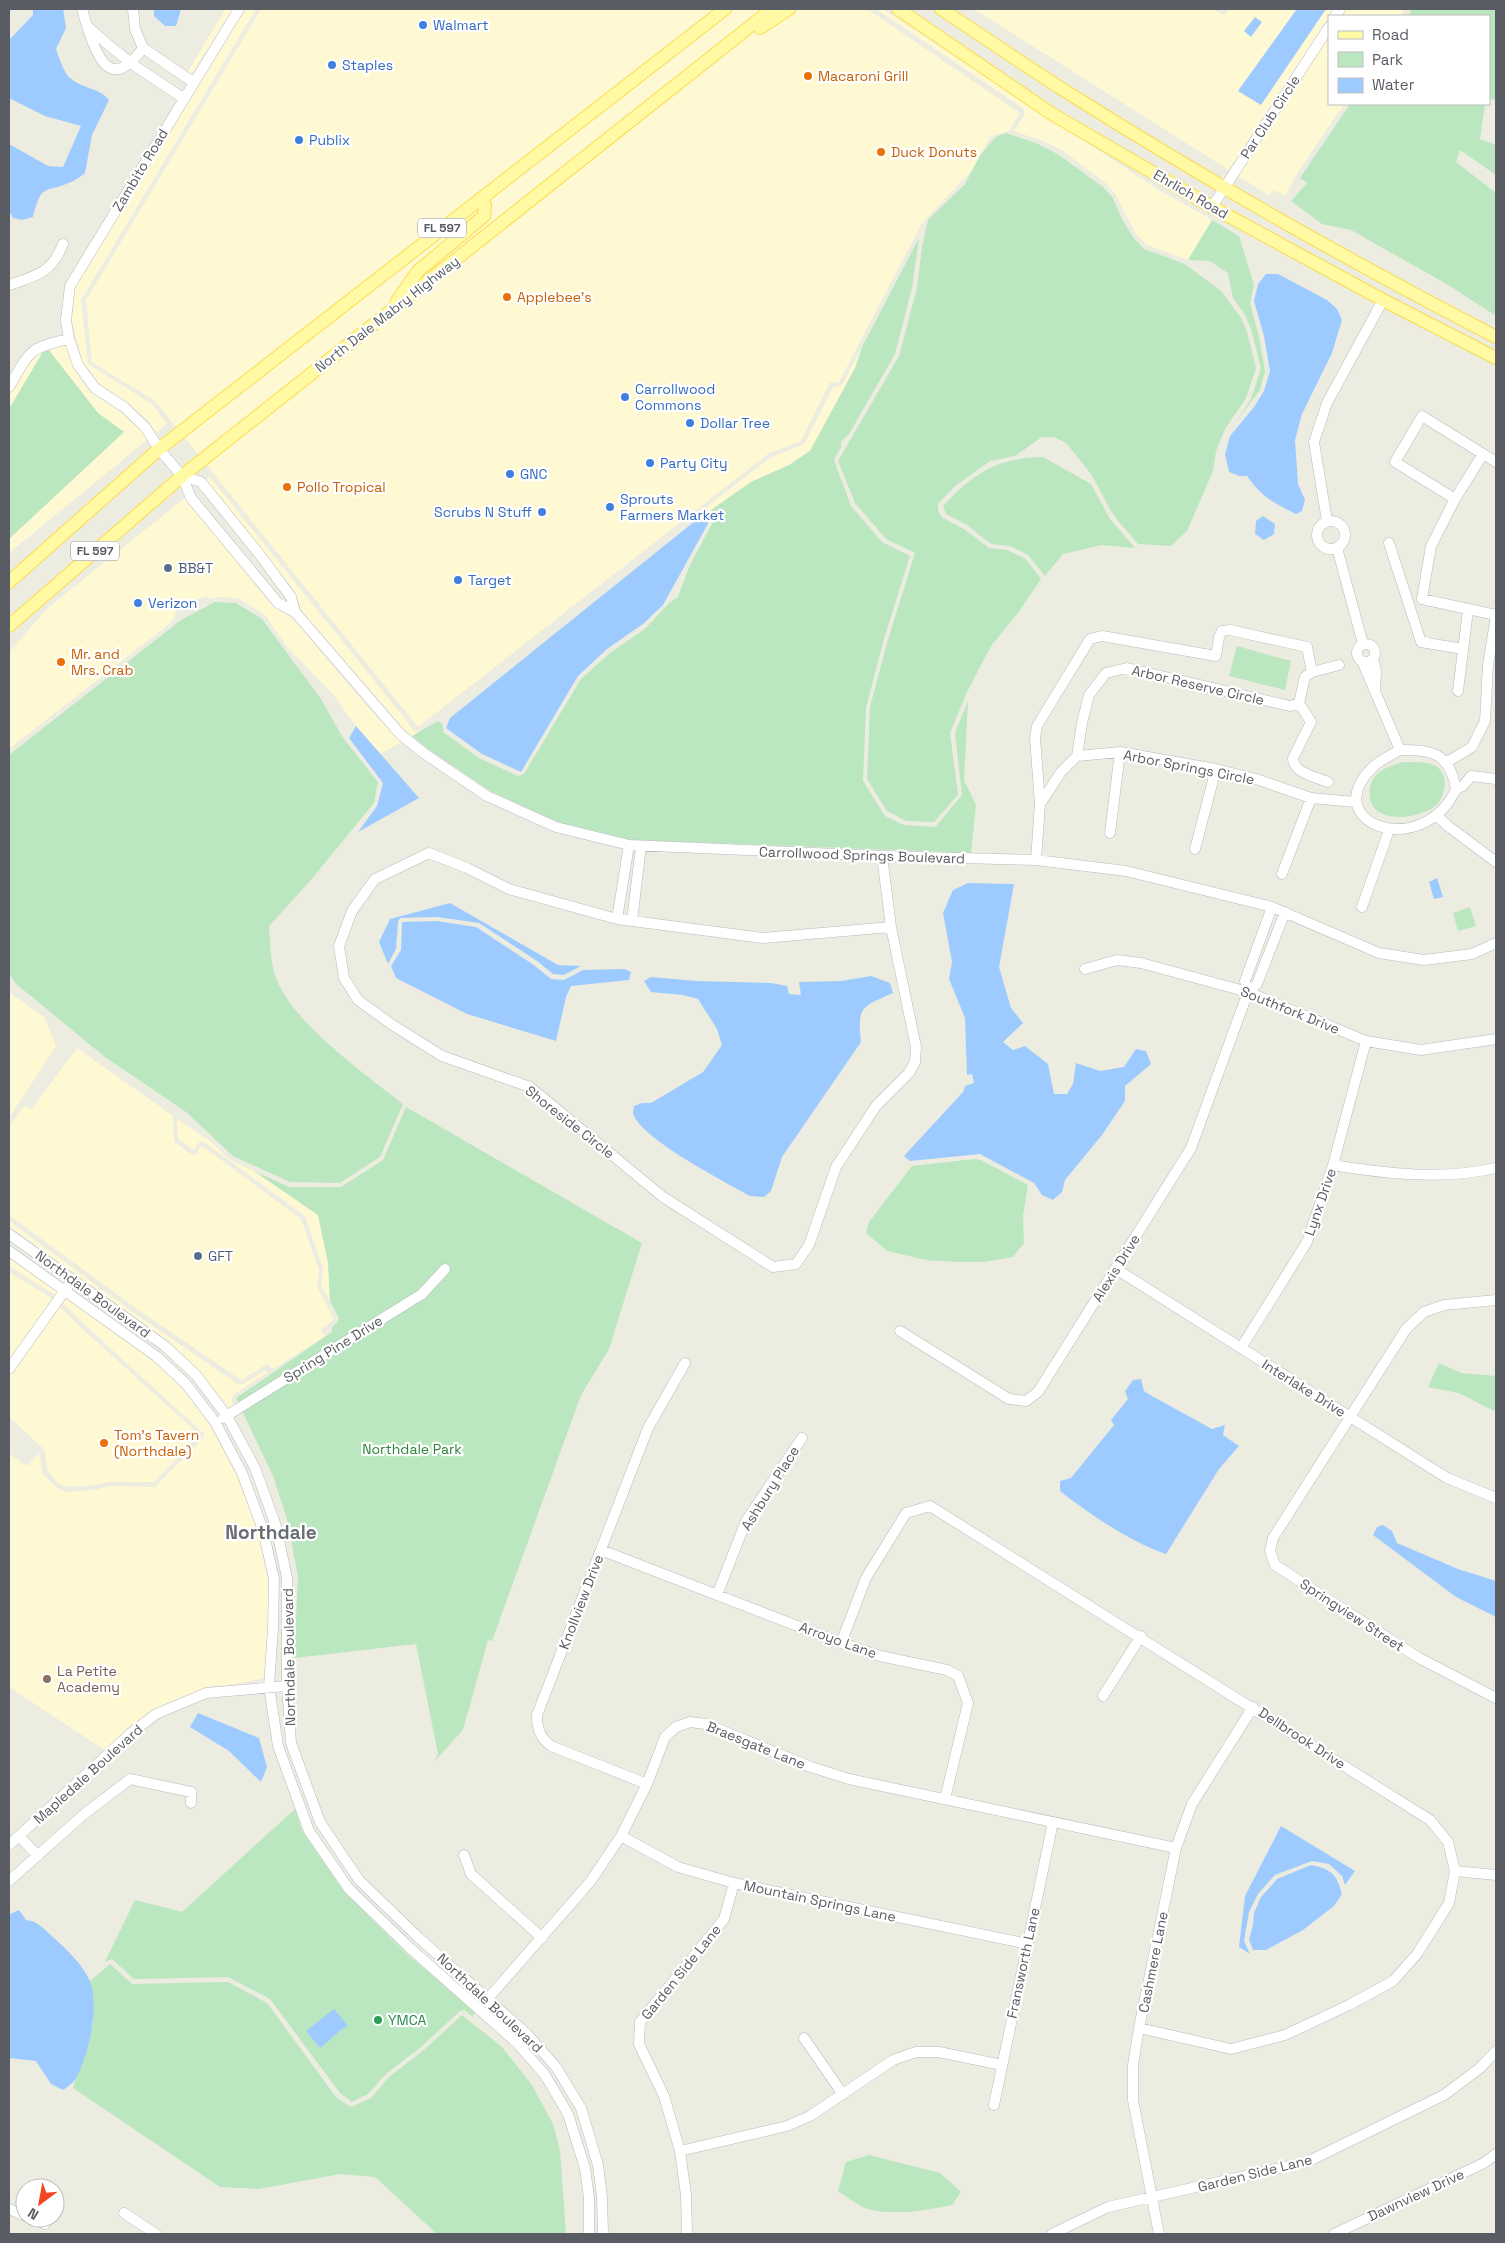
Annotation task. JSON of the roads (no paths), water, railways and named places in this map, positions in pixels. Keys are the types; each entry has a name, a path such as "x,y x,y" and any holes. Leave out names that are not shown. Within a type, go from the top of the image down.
{"main road":[{"name":"FL 597","path":"9,582 159,448 725,9"},
{"name":"North Dale Mabry Highway","path":"9,626 182,476 772,9"},
{"path":"733,40 752,34 788,9"},
{"name":"Ehrlich Road","path":"898,9 1052,114 1212,207 1496,358"},
{"name":"Ehrlich Road","path":"941,9 1070,94 1225,187 1392,284 1496,337"},
{"path":"390,312 418,271 484,216 485,205 480,199"}],"street":[{"path":"82,9 102,63 109,68 119,70 132,64 143,48"},
{"path":"133,9 135,28 143,48 193,82"},
{"name":"Zambito Road","path":"159,448 145,426 124,407 95,388 78,365 69,339 66,320 70,286 239,9"},
{"path":"87,26 132,64 183,98"},
{"name":"Par Club Circle","path":"1212,207 1328,29"},
{"path":"9,285 37,276 56,261 63,244"},
{"path":"1328,521 1314,442 1327,403 1384,300"},
{"path":"9,387 29,353 43,344 69,339"},
{"path":"1455,499 1394,462 1422,416 1496,462"},
{"name":"Carrollwood Springs Boulevard","path":"159,448 182,476 191,498 266,589 278,603 295,612 400,734 425,754 496,800 556,827 629,845 641,846 1036,860 1126,872 1272,907 1379,953 1424,960 1472,954 1496,943"},
{"path":"1422,599 1431,546 1455,499 1483,454"},
{"name":"Carrollwood Springs Boulevard","path":"182,476 200,482 286,590 295,612"},
{"path":"1328,521 1341,524 1345,532 1344,542 1337,548 1328,549 1317,539 1317,530 1323,522 1328,521"},
{"path":"1389,543 1421,642 1463,649"},
{"path":"1337,548 1363,644"},
{"path":"1408,600 1422,599 1496,616 1485,721 1472,747 1447,762"},
{"path":"1458,691 1468,610"},
{"path":"1036,860 1040,806 1035,738 1037,726 1090,639 1102,636 1216,656 1219,637 1222,631 1230,630 1307,647 1312,672"},
{"path":"1362,661 1368,662 1373,659 1376,653 1374,647 1369,644 1363,644 1357,650 1358,656 1362,661 1400,750"},
{"path":"1373,659 1376,671 1375,693"},
{"path":"1328,782 1297,769 1293,764 1293,758 1311,722 1294,705 1305,677 1312,672 1339,665"},
{"name":"Arbor Reserve Circle","path":"1077,756 1089,695 1106,672 1127,668 1294,705"},
{"path":"1485,721 1496,722"},
{"path":"1456,789 1447,762 1438,755 1419,750 1400,750 1370,769 1359,786 1355,802 1361,814 1370,823 1389,830 1405,830 1419,826 1436,815 1456,789 1463,786 1471,776 1496,779"},
{"path":"1110,833 1120,752"},
{"name":"Arbor Springs Circle","path":"1077,756 1120,752 1216,769 1256,779 1311,798 1355,802"},
{"path":"1040,806 1060,772 1077,756"},
{"path":"1195,849 1216,769"},
{"path":"1282,874 1311,798"},
{"path":"1436,815 1496,862"},
{"path":"1362,907 1389,830"},
{"path":"617,919 629,845"},
{"path":"632,921 641,846"},
{"name":"Shoreside Circle","path":"882,856 891,927 916,1047 915,1062 909,1073 876,1106 836,1167 809,1245 796,1264 773,1268 663,1198 530,1087 442,1056 391,1024 358,1000 344,978 339,946 352,911 375,879 429,853 467,868 509,889 617,919 763,938 891,927"},
{"name":"Alexis Drive","path":"1248,992 1245,981 1272,907"},
{"name":"Alexis Drive","path":"900,1331 1009,1399 1026,1401 1038,1392 1191,1148 1248,992 1257,984 1285,912"},
{"name":"Southfork Drive","path":"1085,969 1117,960 1141,962 1248,992 1366,1041 1421,1050 1496,1038"},
{"name":"Lynx Drive","path":"1241,1348 1307,1242 1333,1165 1366,1041"},
{"path":"1333,1165 1388,1174 1470,1174 1496,1168"},
{"name":"Northdale Boulevard","path":"9,1234 165,1346 196,1376 227,1416 254,1468 276,1526 287,1578 287,1686 291,1743 320,1822 359,1880 419,1938 527,2034 556,2067 581,2108 598,2165 602,2198 603,2234"},
{"name":"Northdale Boulevard","path":"9,1251 156,1356 186,1384 215,1422 245,1481 263,1530 274,1579 269,1686 278,1746 309,1831 349,1889 410,1948 517,2043 546,2075 568,2114 585,2168 589,2198 589,2234"},
{"name":"Spring Pine Drive","path":"215,1422 422,1294 445,1269"},
{"name":"Interlake Drive","path":"1116,1269 1447,1478 1496,1498"},
{"path":"9,1369 73,1279"},
{"name":"Springview Street","path":"1496,1300 1444,1305 1424,1312 1406,1329 1273,1538 1270,1552 1275,1565 1418,1658 1496,1698"},
{"name":"Knollview Drive","path":"646,1784 551,1746 542,1738 537,1727 537,1715 648,1428 685,1363"},
{"name":"Ashbury Place","path":"717,1595 746,1521 802,1438"},
{"name":"Dellbrook Drive","path":"840,1643 866,1578 906,1513 930,1506 1141,1636 1430,1820 1448,1842 1455,1871 1449,1903 1417,1954 1393,1980 1349,2005 1285,2035 1231,2049 1139,2028"},
{"name":"Arroyo Lane","path":"601,1550 840,1643 880,1656 947,1670 958,1676 968,1704 945,1799"},
{"path":"1103,1696 1141,1636"},
{"name":"Mapledale Boulevard","path":"9,1845 130,1733 156,1714 206,1693 269,1686 287,1686"},
{"name":"Cashmere Lane","path":"1159,2234 1133,2100 1134,2065 1139,2028 1176,1848 1192,1804 1253,1707"},
{"name":"Braesgate Lane","path":"480,2009 590,1882 621,1836 646,1784 665,1736 676,1726 690,1722 706,1724 811,1767 850,1779 1176,1848"},
{"path":"10,1878 38,1856 83,1815 130,1778 191,1792 191,1803"},
{"path":"309,1831 320,1822"},
{"name":"Fransworth Lane","path":"994,2105 1053,1822"},
{"path":"19,1836 38,1856"},
{"name":"Mountain Springs Lane","path":"621,1836 678,1867 734,1884 1028,1944"},
{"path":"464,1855 470,1874 542,1938"},
{"path":"1455,1871 1496,1875"},
{"name":"Garden Side Lane","path":"687,2234 686,2195 680,2151 664,2096 639,2044 640,2022 724,1919 734,1884"},
{"path":"804,2038 842,2093"},
{"name":"Garden Side Lane","path":"1052,2234 1108,2207 1307,2162 1444,2095 1480,2068 1496,2051"},
{"path":"680,2151 787,2126 810,2116 893,2060 916,2052 939,2052 1002,2065"},
{"name":"Dawnview Drive","path":"1334,2234 1484,2163 1496,2154"},
{"path":"124,2213 156,2234"}],"water":[{"path":"33,9 63,9 66,28 56,49 61,64 69,77 74,81 100,93 109,100 92,135 85,173 62,186 45,191 39,198 33,217 22,220 13,218 9,211 9,144 48,166 63,167 81,126 45,116 9,98 9,40 33,15"},
{"path":"154,9 181,9 176,26 165,26 154,16"},
{"path":"1297,9 1326,9 1261,105 1238,91"},
{"path":"1255,17 1262,22 1251,37 1244,31"},
{"path":"1266,274 1278,274 1327,300 1337,309 1342,320 1332,353 1302,414 1295,440 1298,484 1305,500 1302,511 1296,514 1268,499 1247,476 1239,476 1229,472 1225,454 1230,436 1254,407 1264,391 1270,371 1264,336 1254,301 1258,284"},
{"path":"705,513 710,520 663,605 643,624 607,649 578,676 521,772 482,754 446,728 450,718"},
{"path":"1263,516 1275,524 1274,534 1264,540 1255,534 1256,521"},
{"path":"356,726 419,798 358,832 377,806 383,783 349,738"},
{"path":"1437,878 1443,897 1434,899 1429,882"},
{"path":"968,883 1014,884 999,967 1011,1008 1023,1023 1003,1042 1013,1050 1025,1046 1048,1064 1054,1094 1067,1094 1073,1084 1076,1063 1100,1071 1124,1067 1136,1049 1146,1051 1151,1064 1125,1086 1125,1101 1102,1135 1065,1180 1062,1192 1053,1200 1042,1195 1034,1183 980,1154 910,1161 904,1156 963,1092 965,1086 974,1083 972,1074 967,1075 965,1018 949,979 952,962 943,913 953,890"},
{"path":"450,903 558,965 581,966 564,975 553,974 537,961 479,923 437,917 400,918 396,949 388,964 379,942 390,919"},
{"path":"437,921 476,927 534,965 551,979 564,980 583,970 624,969 631,972 629,980 571,986 566,997 556,1041 467,1014 396,978 391,966 401,950 402,922"},
{"path":"871,976 890,983 893,993 874,1001 864,1009 860,1021 861,1042 782,1157 771,1191 764,1197 750,1196 704,1171 667,1147 639,1123 633,1113 634,1106 642,1103 651,1103 703,1072 722,1045 717,1029 698,999 683,995 651,992 644,981 651,977 697,981 771,983 787,986 789,994 801,995 799,982 841,981"},
{"path":"1141,1379 1144,1391 1212,1429 1225,1425 1223,1435 1239,1446 1219,1469 1166,1554 1139,1543 1111,1527 1060,1491 1060,1481 1071,1478 1114,1425 1111,1420 1128,1399 1125,1391 1133,1380"},
{"path":"1383,1525 1392,1531 1397,1543 1458,1569 1496,1581 1496,1617 1456,1597 1373,1535 1377,1527"},
{"path":"198,1713 259,1738 267,1767 261,1782 229,1751 190,1727"},
{"path":"1281,1826 1355,1871 1345,1885 1342,1876 1329,1864 1312,1861 1275,1875 1258,1894 1249,1912 1244,1941 1250,1954 1239,1947 1245,1896"},
{"path":"1311,1865 1324,1868 1338,1882 1342,1894 1334,1906 1303,1930 1266,1950 1253,1950 1249,1940 1254,1913 1261,1897 1277,1879"},
{"path":"19,1910 26,1920 41,1926 74,1957 86,1973 92,1990 94,2002 93,2016 88,2045 75,2080 63,2090 51,2084 36,2061 9,2058 9,1918 10,1914"},
{"path":"334,2009 348,2026 320,2048 306,2031"}],"place":[{"name":"Walmart","path":"423,25"},
{"name":"Staples","path":"332,65"},
{"name":"Macaroni Grill","path":"808,76"},
{"name":"Publix","path":"299,140"},
{"name":"Duck Donuts","path":"881,152"},
{"name":"Applebee's","path":"507,297"},
{"name":"Carrollwood Commons","path":"625,397"},
{"name":"Dollar Tree","path":"690,423"},
{"name":"Party City","path":"650,463"},
{"name":"GNC","path":"510,474"},
{"name":"Pollo Tropical","path":"287,487"},
{"name":"Sprouts Farmers Market","path":"610,507"},
{"name":"Scrubs N Stuff","path":"542,512"},
{"name":"BB&T","path":"168,568"},
{"name":"Target","path":"458,580"},
{"name":"Verizon","path":"138,603"},
{"name":"Mr. and Mrs. Crab","path":"61,662"},
{"name":"GFT","path":"198,1256"},
{"name":"Tom's Tavern (Northdale)","path":"104,1443"},
{"name":"La Petite Academy","path":"47,1679"},
{"name":"YMCA","path":"378,2020"}],"district":[{"name":"Northdale","path":"271,1532"}],"park label":[{"name":"Northdale Park","path":"412,1449"}]}
